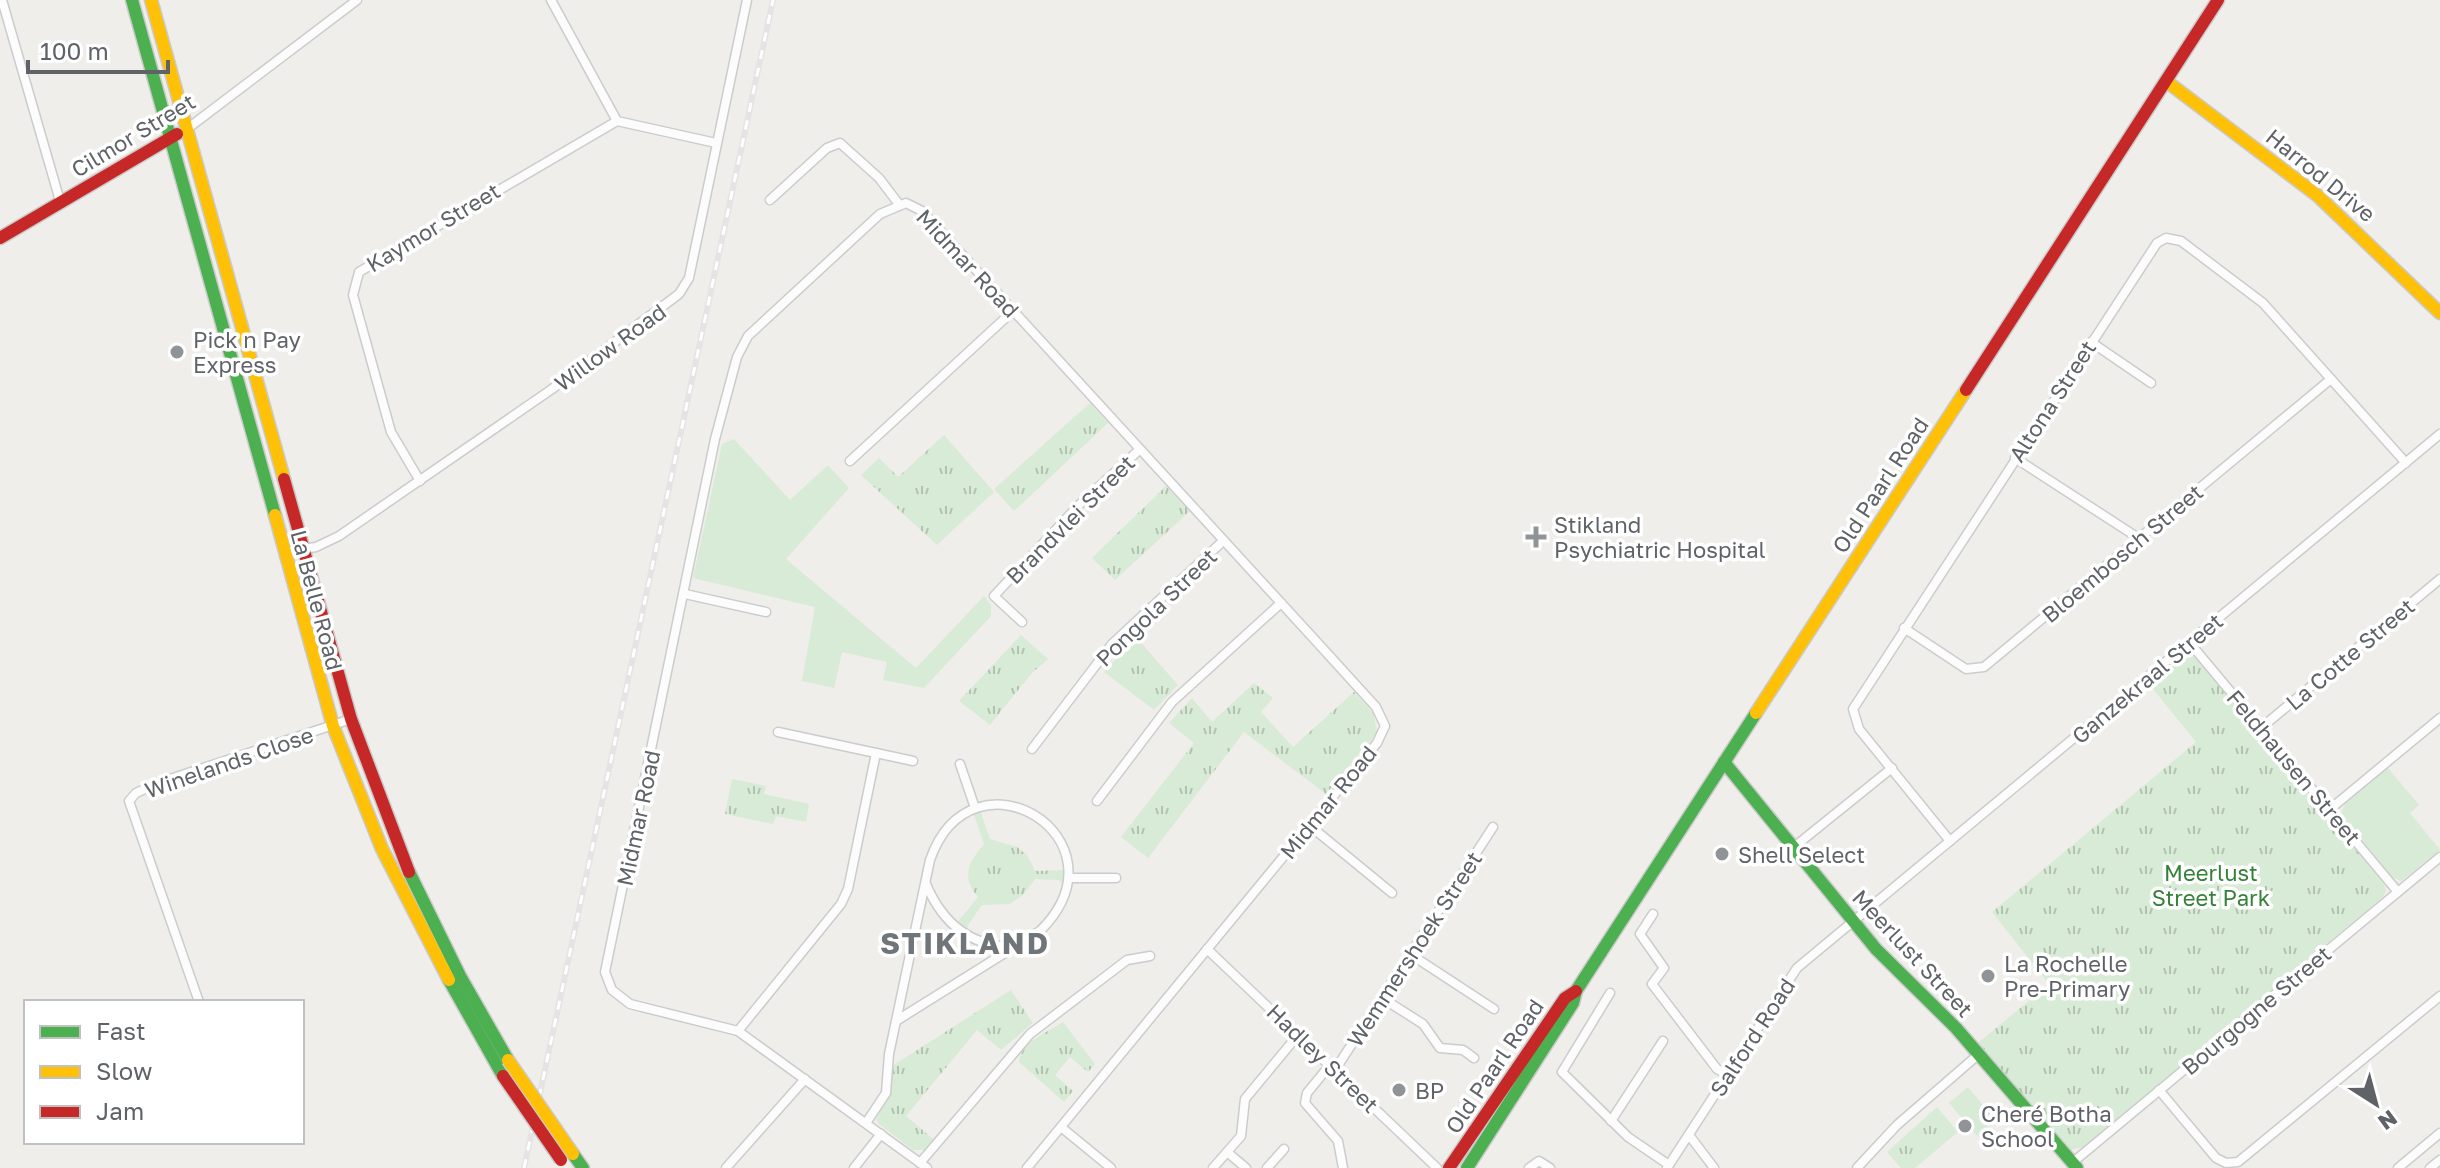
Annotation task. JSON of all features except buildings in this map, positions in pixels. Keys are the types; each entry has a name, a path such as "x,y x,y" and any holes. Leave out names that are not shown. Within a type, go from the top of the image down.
{"main road":[{"name":"La Belle Road","path":"132,0 333,726 382,849 412,912 503,1076 567,1161 583,1168"},
{"name":"La Belle Road","path":"151,0 351,719 389,824 434,927 567,1161"},
{"name":"Old Paarl Road","path":"1467,1168 1573,1003 1576,991 2218,0"},
{"name":"Harrod Drive","path":"2166,81 2318,196 2367,239 2440,313"},
{"name":"Cilmor Street","path":"0,238 187,129"},
{"name":"Meerlust Street","path":"1724,762 1853,921 1979,1054 2074,1165"},
{"name":"Old Paarl Road","path":"1449,1168 1565,998 1576,991"}],"street":[{"path":"2,0 60,201"},
{"name":"Cilmor Street","path":"187,129 357,0"},
{"path":"551,0 617,121 716,143"},
{"name":"Willow Road","path":"283,552 302,551 338,537 679,294 689,278 747,0"},
{"name":"Kaymor Street","path":"420,481 391,432 353,295 359,272 617,121"},
{"path":"770,200 827,148 840,143 879,178 898,203"},
{"name":"Midmar Road","path":"924,1166 738,1031 630,1004 612,990 605,972 715,439 742,345 868,224 898,203 918,207 1376,707 1385,726 1377,743 1027,1168"},
{"name":"Altona Street","path":"1950,841 1857,725 1853,711 2154,246 2171,238 2181,241 2254,295 2406,463"},
{"path":"850,461 1013,311"},
{"path":"2091,342 2151,383"},
{"name":"Bloembosch Street","path":"1904,628 1961,667 1980,669 2331,379"},
{"name":"Ganzekraal Street","path":"1853,921 2440,434"},
{"name":"Brandvlei Street","path":"1022,622 994,596 1079,505 1139,450"},
{"path":"2015,458 2140,539"},
{"name":"Pongola Street","path":"1032,749 1112,644 1223,541"},
{"name":"La Cotte Street","path":"2261,728 2440,579"},
{"path":"685,594 766,612"},
{"path":"1097,801 1172,702 1281,603"},
{"name":"Feldhausen Street","path":"2189,642 2398,892"},
{"path":"2329,810 2440,718"},
{"name":"Winelands Close","path":"198,1000 129,801 136,793 158,783 351,719"},
{"path":"778,732 913,761"},
{"path":"738,1031 842,902 876,753"},
{"path":"960,764 975,808"},
{"path":"1794,847 1892,768"},
{"path":"866,1123 885,1097 896,1021 930,860 943,832 975,808 1004,804 1035,814 1059,837 1067,857 1069,878 1065,897 1056,915 1040,931 896,1021"},
{"path":"1309,825 1392,893"},
{"name":"Wemmershoek Street","path":"1343,1168 1338,1141 1305,1103 1307,1093 1332,1067 1382,998 1493,827"},
{"name":"Bourgogne Street","path":"2074,1165 2159,1090 2440,857"},
{"path":"1069,878 1116,878"},
{"path":"926,883 942,914 966,935 995,946 1013,947"},
{"path":"1653,914 1640,935 1664,968 1653,979 1653,986 1717,1069 1728,1075"},
{"name":"Salford Road","path":"1668,1167 1792,973 1853,921"},
{"name":"Hadley Street","path":"1207,949 1437,1168"},
{"path":"1410,954 1494,1009"},
{"path":"924,1166 1030,1034 1127,960 1150,956"},
{"path":"1610,993 1562,1070 1630,1139 1668,1167"},
{"path":"2159,1090 2216,1158 2226,1163 2238,1162 2440,996"},
{"path":"1382,998 1423,1024 1440,1048 1463,1050 1474,1058"},
{"path":"1213,1168 1243,1132 1245,1099 1298,1035"},
{"path":"1611,1121 1663,1041"},
{"path":"1857,1168 1888,1132 1979,1054"},
{"path":"726,1168 805,1079"},
{"path":"1061,1127 1111,1168"},
{"path":"2398,1168 2440,1133"},
{"path":"854,1168 881,1134"},
{"path":"1689,1135 1714,1168"},
{"path":"1267,1168 1284,1149"},
{"path":"1227,1152 1246,1168"},
{"path":"2430,1168 2440,1160"},
{"path":"1529,1168 1542,1161 1550,1168"}],"green space":[{"path":"1090,403 1108,423 1014,511 994,489"},
{"path":"944,435 994,492 937,545 861,475 879,458 898,477"},
{"path":"734,439 790,500 828,465 849,488 786,559 916,668 984,596 991,605 991,616 924,688 883,680 887,662 842,652 834,688 802,681 815,607 693,578 722,444"},
{"path":"1166,486 1190,511 1115,580 1092,558"},
{"path":"1021,635 1048,659 1032,673 990,725 959,701"},
{"path":"1136,637 1178,685 1154,710 1104,672"},
{"name":"Meerlust Street Park","path":"2188,655 2197,658 2384,884 2386,891 2383,897 2083,1147 2071,1150 1978,1043 2049,984 1992,912 2196,742 2149,684"},
{"path":"1254,683 1273,698 1261,712 1293,747 1354,692 1374,714 1377,733 1326,794 1244,732 1148,858 1121,837 1194,743 1169,723 1192,698 1212,722"},
{"path":"2387,767 2419,805 2410,813 2440,850 2401,881 2392,877 2341,814 2345,804"},
{"path":"732,779 766,786 764,794 809,804 806,822 776,816 773,824 725,814"},
{"path":"980,810 990,839 1017,847 1027,855 1035,871 1065,870 1062,883 1059,880 1035,879 1024,894 1010,904 982,905 968,925 967,932 956,924 978,897 968,876 974,857 984,844 973,812"},
{"path":"1011,990 1033,1023 1001,1050 977,1030 906,1116 933,1139 924,1150 913,1150 879,1124 876,1119 889,1095 889,1068"},
{"path":"1063,1022 1095,1064 1088,1072 1070,1057 1055,1075 1073,1091 1064,1102 1019,1062 1030,1043"},
{"path":"1968,1087 1996,1121 1978,1137 1949,1103"},
{"path":"1937,1107 1958,1132 1915,1168 1901,1168 1887,1152"}],"railway":[{"path":"524,1168 773,0"}],"traffic: fast":[{"path":"132,0 275,515"},
{"path":"1467,1168 1573,1003 1576,991 1756,713"},
{"path":"1724,762 1876,949 1956,1028 2077,1168"},
{"path":"409,872 460,976 508,1060"},
{"path":"449,980 503,1076"},
{"path":"573,1154 583,1168"}],"traffic: slow":[{"path":"151,0 284,479"},
{"path":"2166,81 2318,196 2440,313"},
{"path":"1756,713 1966,390"},
{"path":"275,515 333,726 382,849 449,980"},
{"path":"508,1060 573,1154"}],"traffic: jam":[{"path":"1966,390 2218,0"},
{"path":"0,238 177,134"},
{"path":"284,479 351,719 409,872"},
{"path":"1449,1168 1565,998 1576,991"},
{"path":"503,1076 561,1160"}],"place":[{"name":"Pick n Pay Express","path":"177,352"},
{"name":"Stikland Psychiatric Hospital","path":"1536,537"},
{"name":"Shell Select","path":"1722,854"},
{"name":"La Rochelle Pre-Primary","path":"1988,976"},
{"name":"BP","path":"1399,1090"},
{"name":"Cheré Botha School","path":"1965,1126"}],"district":[{"name":"STIKLAND","path":"965,943"}]}
